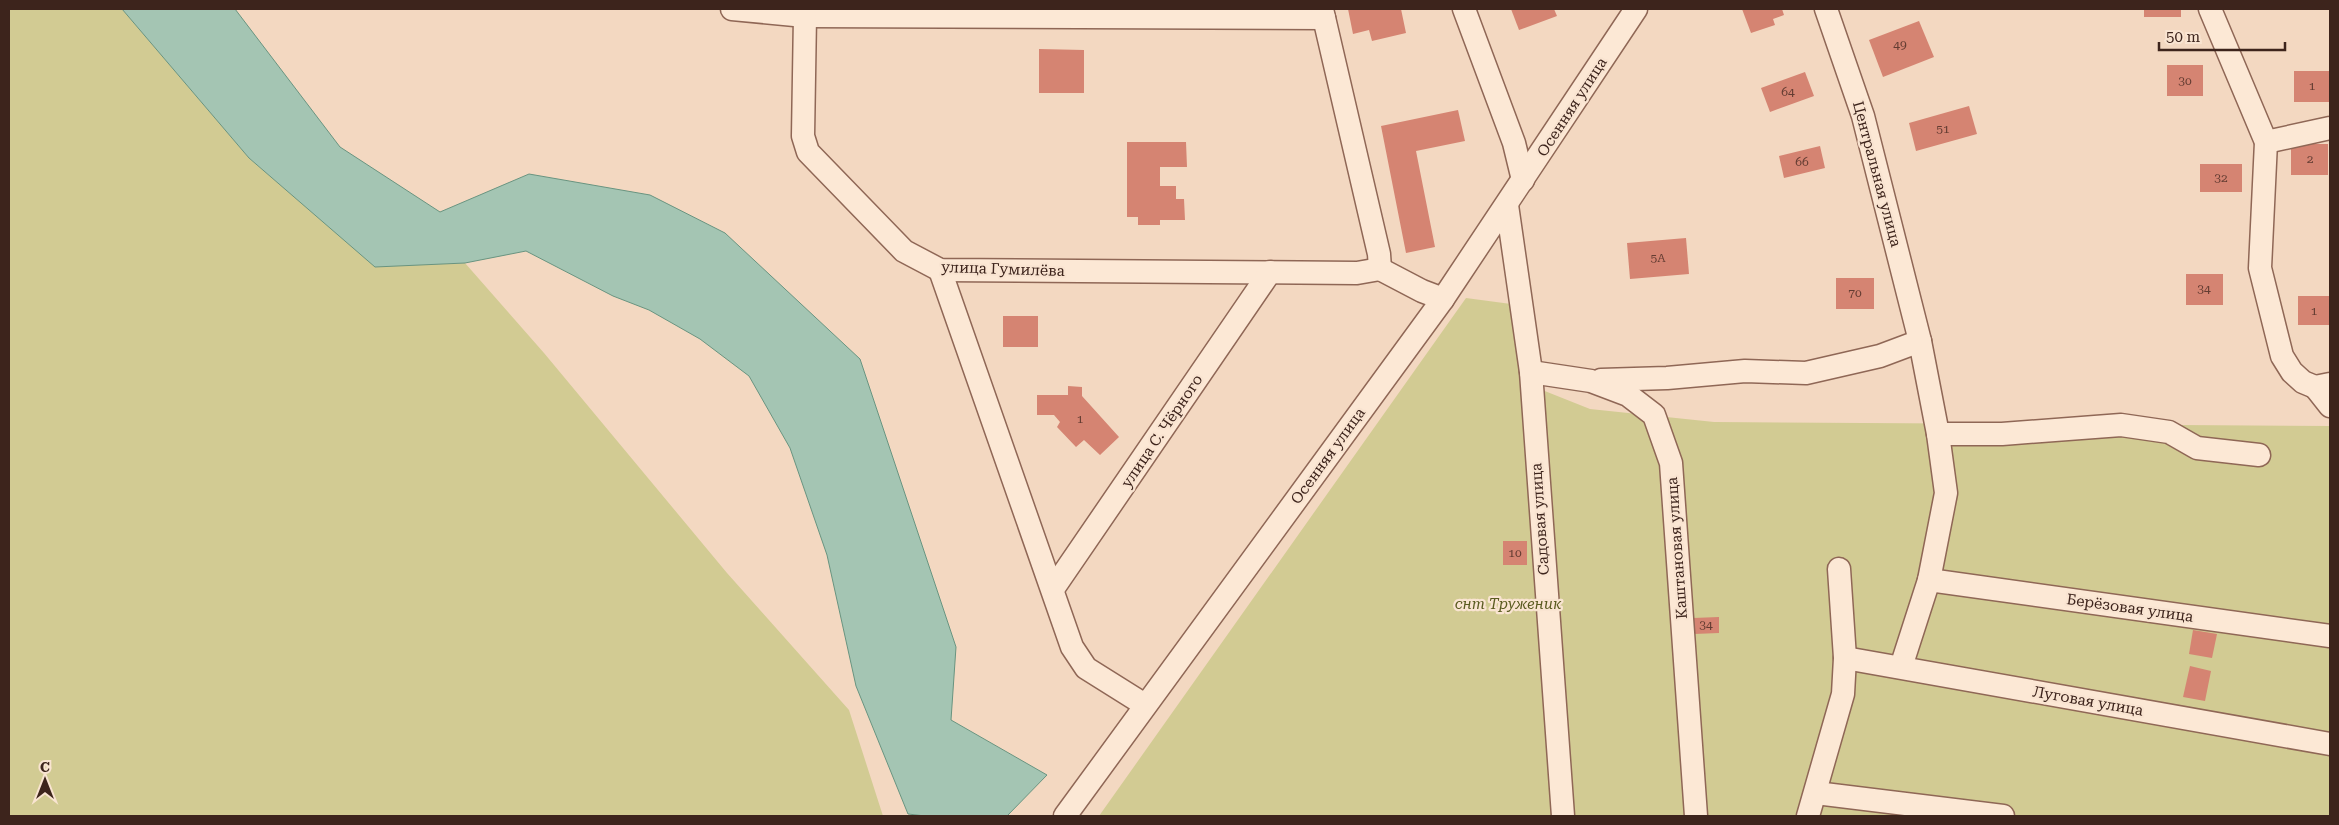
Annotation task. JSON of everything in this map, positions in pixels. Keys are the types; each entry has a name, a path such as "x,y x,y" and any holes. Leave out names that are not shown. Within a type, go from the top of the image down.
{"street":[{"path":"732,9 805,16 1323,14 1379,254 1380,269 1422,291 1443,299"},
{"path":"1464,9 1514,143 1523,180"},
{"name":"Осенняя улица","path":"1065,816 1443,299 1636,9"},
{"name":"Центральная улица","path":"1826,9 1864,116 1920,341 1938,434 1946,493 1929,580 1901,667"},
{"path":"2210,9 2266,142 2260,268 2282,356 2292,372 2303,382 2323,386 2330,406"},
{"name":"улица Гумилёва","path":"805,16 803,136 808,152 904,251 940,270 1357,273 1380,269"},
{"path":"2266,142 2330,128"},
{"path":"1508,204 1531,372"},
{"path":"940,270 1072,647 1086,668 1145,706"},
{"name":"улица С. Чёрного","path":"1053,589 1270,272"},
{"path":"1591,381 1667,378 1745,371 1806,372 1880,356 1920,341"},
{"name":"Каштановая улица","path":"1531,372 1591,381 1628,395 1654,415 1671,463 1696,816"},
{"name":"Садовая улица","path":"1531,372 1563,816"},
{"path":"1938,434 2002,434 2122,425 2169,432 2197,448 2259,455"},
{"path":"1808,816 1843,694 1845,658 1840,569"},
{"name":"Берёзовая улица","path":"1929,580 2330,636"},
{"name":"Луговая улица","path":"1845,658 2330,744"},
{"path":"1816,793 2003,816"}],"green space":[{"path":"9,9 122,9 249,158 375,266 465,263 544,353 727,573 849,710 883,816 9,816"},
{"name":"снт Труженик","path":"1466,298 1511,304 1522,382 1590,409 1714,422 2330,426 2330,816 1099,816"}],"shaded area":[{"path":"122,9 235,9 340,147 440,212 529,174 650,195 725,233 860,359 956,647 951,720 1047,775 1007,816 925,816 908,814 856,686 827,555 790,448 749,376 700,339 649,310 613,296 526,251 465,263 375,267 249,158"}],"building":[{"path":"1348,9 1401,9 1406,33 1372,41 1369,30 1353,34"},
{"path":"1511,9 1554,9 1557,16 1519,30"},
{"path":"1742,9 1782,9 1784,15 1773,19 1775,25 1751,33"},
{"path":"2144,9 2181,9 2181,17 2144,17"},
{"path":"1919,21 1934,57 1883,77 1869,40"},
{"path":"1039,49 1084,50 1084,93 1039,93"},
{"path":"2167,65 2203,65 2203,96 2167,96"},
{"path":"2294,71 2330,71 2330,102 2294,102"},
{"path":"1805,72 1814,96 1770,112 1761,88"},
{"path":"1969,106 1977,134 1916,151 1909,123"},
{"path":"1458,110 1465,141 1416,151 1435,247 1406,253 1381,126"},
{"path":"1127,142 1186,142 1187,167 1160,167 1160,186 1176,186 1176,199 1184,199 1185,220 1160,220 1160,225 1138,225 1138,217 1127,217"},
{"path":"2291,144 2328,144 2328,175 2291,175"},
{"path":"1820,146 1825,168 1784,178 1779,156"},
{"path":"2200,164 2242,164 2242,192 2200,192"},
{"path":"1686,238 1689,274 1630,279 1627,243"},
{"path":"2186,274 2223,274 2223,305 2186,305"},
{"path":"1836,278 1874,278 1874,309 1836,309"},
{"path":"2298,296 2330,296 2330,325 2298,325"},
{"path":"1003,316 1038,316 1038,347 1003,347"},
{"path":"1068,386 1082,387 1082,396 1119,437 1100,455 1084,440 1076,447 1057,427 1060,422 1054,415 1037,415 1037,395 1068,395"},
{"path":"1503,541 1527,541 1527,565 1503,565"},
{"path":"1719,617 1719,633 1694,634 1693,618"},
{"path":"2193,630 2217,634 2212,658 2189,654"},
{"path":"2190,666 2211,671 2205,701 2183,697"}]}
